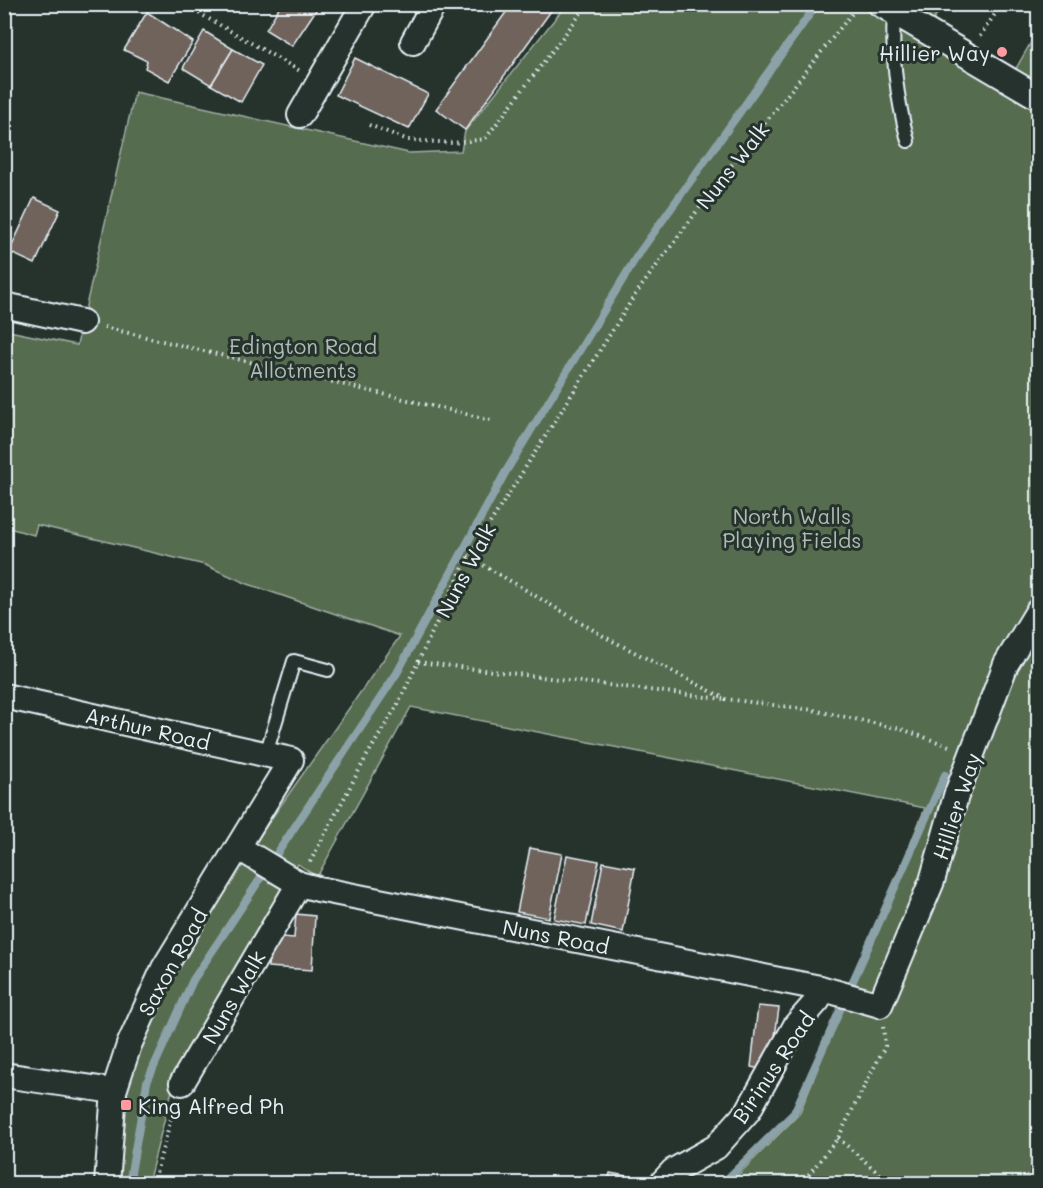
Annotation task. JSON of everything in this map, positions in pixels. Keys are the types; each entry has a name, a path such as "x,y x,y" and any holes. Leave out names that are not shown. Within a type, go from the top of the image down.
{"street":[{"path":"300,115 364,4"},
{"path":"413,42 434,4"},
{"path":"887,9 1038,97"},
{"path":"4,305 82,322"},
{"name":"Hillier Way","path":"880,1005 932,881 956,796 1006,664 1038,611"},
{"name":"Arthur Road","path":"4,696 291,759"},
{"name":"Saxon Road","path":"107,1184 114,1091 129,1045 164,968 291,759"},
{"name":"Nuns Road","path":"239,848 298,884 828,989 880,1005"},
{"name":"Nuns Walk","path":"182,1083 298,884"},
{"name":"Birinus Road","path":"661,1184 673,1171 716,1147 748,1111 796,1025 828,989"},
{"path":"4,1075 114,1091"}],"lane":[{"path":"887,9 892,37 897,98 908,141"},
{"path":"266,754 294,661 328,670"}],"path":[{"path":"183,4 318,82"},
{"path":"369,125 408,140 453,142 485,139 588,4"},
{"name":"Nuns Walk","path":"298,884 365,759 398,704 468,556 635,295 722,177 859,4"},
{"path":"966,55 1002,4"},
{"path":"82,322 491,420"},
{"path":"468,556 605,636 726,699"},
{"path":"418,662 813,710 901,729 972,754"},
{"path":"801,1184 838,1138 885,1046 880,1005"},
{"path":"153,1184 158,1156 182,1083"},
{"path":"838,1138 876,1171 895,1184"}],"green space":[{"path":"880,4 1038,97 1038,1183 730,1183 799,1114 925,808 411,707 317,877 298,864 175,1079 148,1183 117,1183 127,1078 173,975 262,832 400,636 248,584 205,565 37,525 34,535 5,527 4,330 77,345 135,92 409,153 461,151 465,131 566,5"},
{"path":"902,5 943,5 930,25"},
{"path":"1038,30 1038,87 1014,72"}],"building":[{"path":"281,4 320,4 292,46 266,30"},
{"path":"512,4 556,4 465,130 436,109"},
{"path":"147,12 193,42 169,81 145,68 147,61 124,50"},
{"path":"204,31 233,49 211,85 183,68"},
{"path":"233,49 262,65 241,102 211,85"},
{"path":"355,58 428,94 409,129 336,95"},
{"path":"34,198 60,210 35,264 9,252"},
{"path":"530,848 562,854 549,918 517,912"},
{"path":"567,855 599,861 586,925 554,919"},
{"path":"603,862 635,868 623,932 591,925"},
{"path":"296,914 315,916 312,970 268,967 270,936 294,938"},
{"path":"758,1006 779,1008 772,1057 765,1070 751,1067"},
{"path":"610,1173 632,1177 630,1184 599,1184 608,1183"}],"waterway":[{"path":"129,1184 147,1082 193,980 397,673 505,473 637,256 817,4"},
{"path":"722,1184 794,1113 945,775"}],"place":[{"name":"Hillier Way","path":"1002,52"},
{"name":"King Alfred Ph","path":"126,1105"}],"park label":[{"name":"Edington Road Allotments","path":"303,357"},
{"name":"North Walls Playing Fields","path":"792,527"}]}
